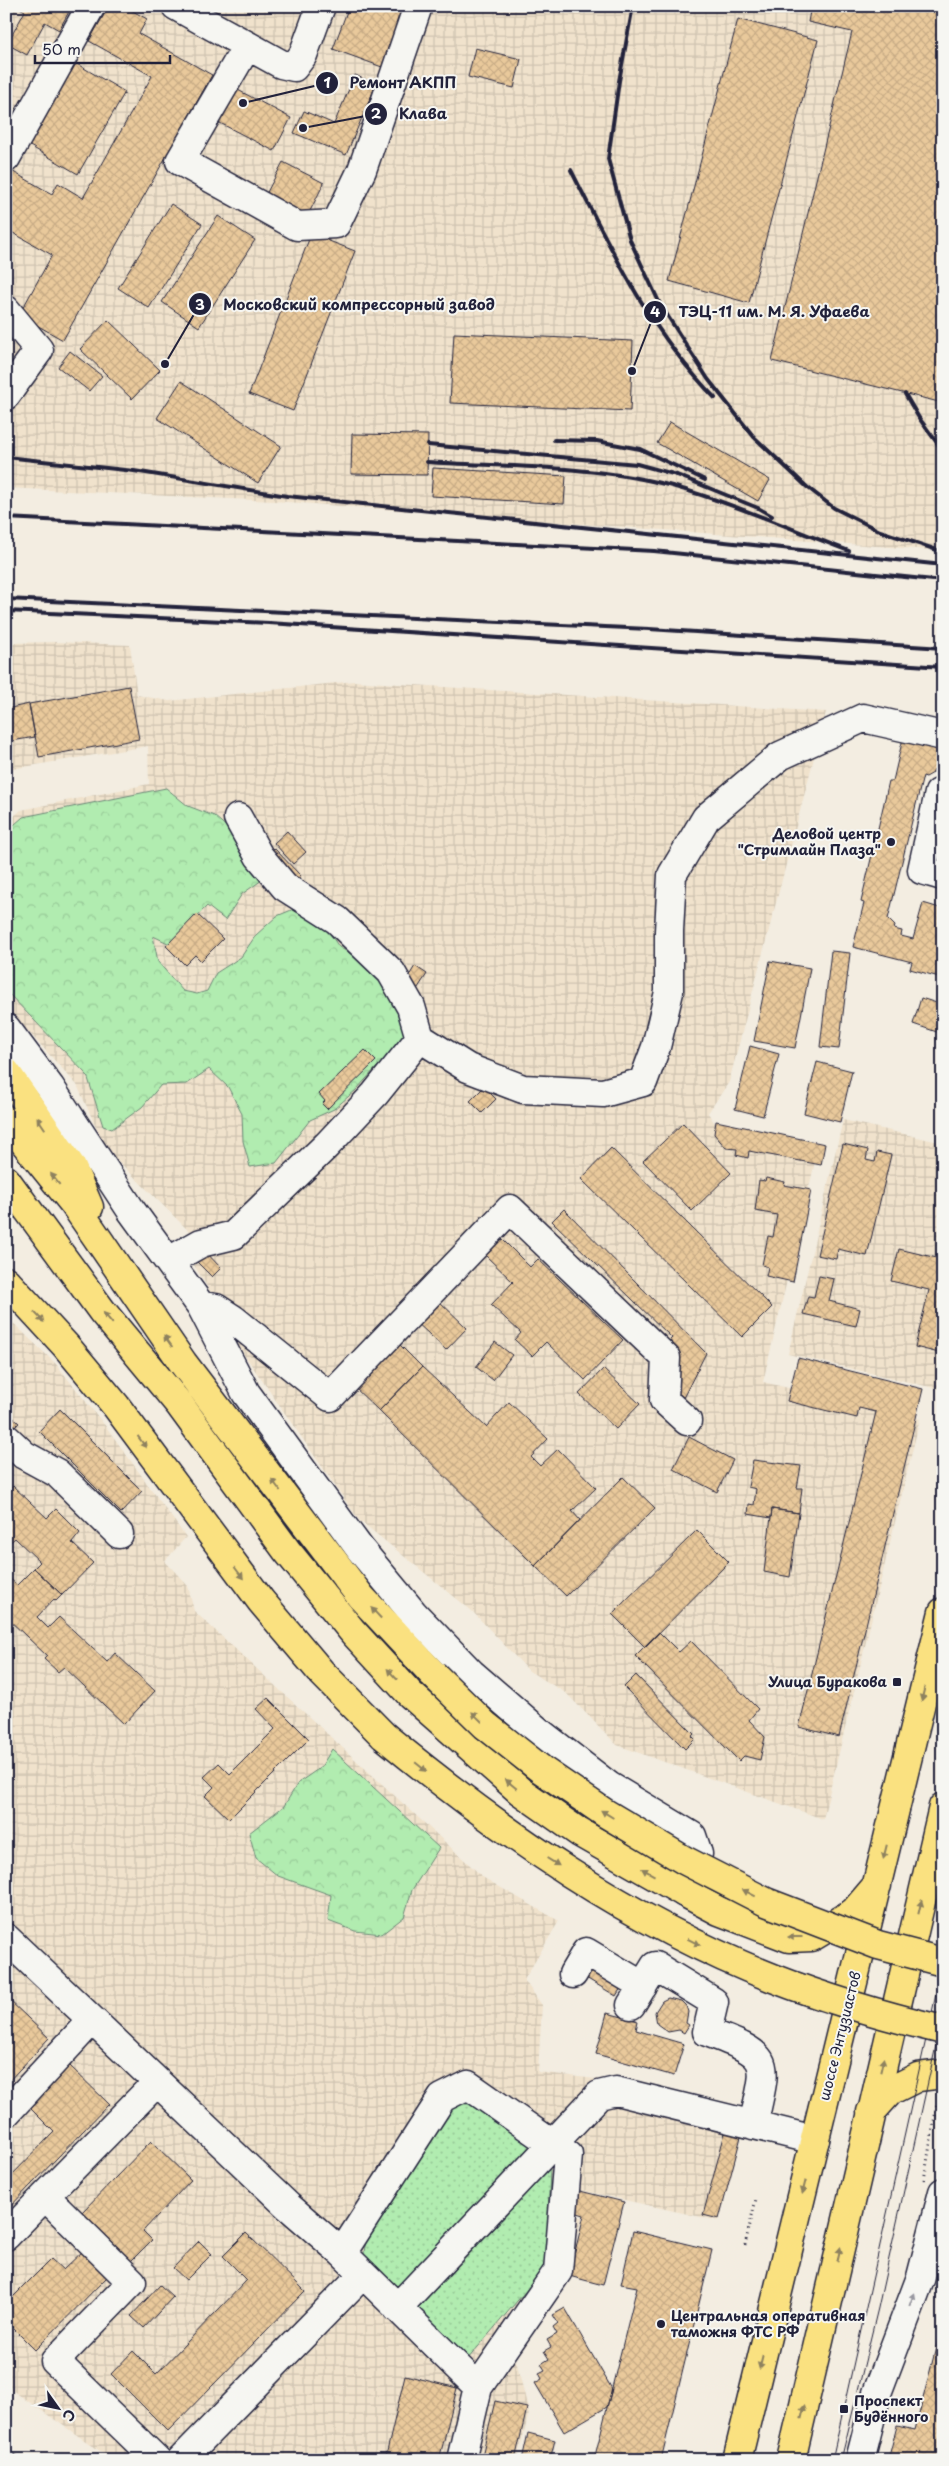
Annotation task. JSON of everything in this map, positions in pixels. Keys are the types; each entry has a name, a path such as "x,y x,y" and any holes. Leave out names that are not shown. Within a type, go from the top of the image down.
{"main road":[{"path":"6,1072 71,1166 111,1259"},
{"path":"6,1120 74,1204 183,1362 361,1597 433,1674 485,1725 542,1770 605,1813 684,1860 766,1902 878,1945 943,1962"},
{"path":"6,1180 102,1311 179,1404 287,1551 353,1632 398,1680 465,1745 520,1791 580,1832 685,1893 719,1911 789,1938 812,1937 854,1912 877,1885"},
{"path":"6,1281 66,1346 116,1406 261,1601 321,1672 384,1736 448,1789 520,1841 628,1908 695,1943 772,1978 861,2009 943,2030"},
{"path":"183,1362 287,1551"},
{"name":"шоссе Энтузиастов","path":"737,2460 943,1612"},
{"path":"791,2460 943,1808"},
{"path":"871,2112 890,2091 918,2077 943,2074"}],"street":[{"path":"6,158 91,6"},
{"path":"176,6 281,64 294,67 303,55 321,6"},
{"path":"247,46 180,161 297,226 336,224 362,170 418,6"},
{"path":"6,310 39,350 6,396"},
{"path":"238,818 259,856 286,888 308,900 337,920 391,972 411,1007 420,1038 468,1068 523,1089 604,1093 643,1082 656,1047 669,992 672,876 706,818 780,756 863,718 943,736"},
{"path":"943,794 939,793 922,870 943,876"},
{"path":"6,1028 50,1087 130,1210 202,1306 246,1393 360,1549 413,1613 471,1673 538,1731 609,1786 692,1836 698,1854 685,1893"},
{"path":"169,1261 201,1243 234,1235 334,1138 374,1094 420,1038"},
{"path":"202,1306 216,1308 233,1319 330,1397 510,1209 666,1358 664,1400 687,1420"},
{"path":"6,1438 24,1454 57,1473 119,1534"},
{"path":"6,1938 289,2208 342,2253 478,2388"},
{"path":"573,1974 586,1952 637,1996 655,1966 714,2002 707,2032 745,2046 757,2054 763,2066 763,2080 753,2125"},
{"path":"6,2113 92,2020"},
{"path":"6,2236 157,2082"},
{"path":"342,2253 442,2098 468,2085 568,2155 558,2272 478,2388 460,2460"},
{"path":"397,2308 599,2095 616,2091 815,2140"},
{"path":"860,2460 877,2393 921,2277 943,2192"},
{"path":"45,2196 132,2282 55,2361 157,2460"},
{"path":"181,2460 363,2274"}],"path":[{"path":"745,2245 756,2199"}],"shaded area":[{"path":"6,6 943,6 943,551 274,501 6,488"},
{"path":"56,642 130,645 137,695 169,701 354,681 826,712 729,1082 708,1113 728,1143 815,1162 763,1382 920,1419 823,1819 617,1745 566,1693 529,1671 472,1611 359,1520 225,1327 213,1296 189,1257 201,1243 106,1149 77,1085 6,1007 6,823 21,810 149,784 148,746 6,770 6,643"},
{"path":"843,1120 943,1143 943,1390 788,1354"},
{"path":"6,1316 56,1364 107,1428 186,1537 165,1561 188,1586 194,1611 484,1878 559,1921 524,1980 542,2005 538,2072 620,2082 743,2131 719,2221 575,2189 569,2214 582,2217 567,2271 515,2356 529,2413 517,2460 113,2460 6,2386"}],"green space":[{"path":"166,788 188,806 214,816 236,835 265,878 242,894 225,920 207,906 170,944 153,936 158,962 183,991 197,994 207,991 216,973 241,957 256,935 277,916 301,906 324,925 339,947 387,975 408,1028 398,1053 376,1068 356,1090 334,1109 310,1120 276,1163 250,1167 243,1141 242,1114 228,1087 209,1069 187,1084 161,1085 142,1107 112,1129 103,1126 87,1075 6,991 6,832 23,817"},
{"path":"332,1749 439,1848 412,1890 404,1917 382,1934 355,1931 328,1921 331,1895 278,1876 256,1858 249,1833 284,1806 298,1783 321,1767"},
{"path":"460,2104 477,2104 524,2138 529,2145 530,2156 403,2288 385,2280 373,2271 365,2260 366,2242 448,2110"},
{"path":"550,2169 546,2267 467,2360 417,2309"}],"building":[{"path":"16,6 72,6 59,30 45,22 27,55 7,44 25,11"},
{"path":"109,6 124,6 147,19 139,34 212,75 63,340 19,315 52,255 6,229 6,173 8,169 52,194 58,183 83,198 152,76 89,41"},
{"path":"349,6 404,6 382,67 333,49"},
{"path":"811,6 943,6 943,403 772,361 852,32 808,22"},
{"path":"738,19 818,40 749,303 669,281"},
{"path":"475,48 521,59 514,88 468,77"},
{"path":"70,60 125,92 78,174 23,142"},
{"path":"355,75 376,85 346,155 294,133 304,111 334,124"},
{"path":"236,89 291,118 274,151 218,122"},
{"path":"283,162 324,183 307,217 265,196"},
{"path":"171,204 202,224 149,308 118,288"},
{"path":"218,216 255,240 199,327 162,302"},
{"path":"311,234 355,251 293,411 249,394"},
{"path":"108,320 160,370 132,399 80,349"},
{"path":"454,333 633,341 630,411 450,403"},
{"path":"70,351 102,376 89,391 58,367"},
{"path":"181,381 281,446 258,483 157,418"},
{"path":"670,422 770,480 758,501 657,443"},
{"path":"352,434 428,435 427,475 351,474"},
{"path":"433,468 566,476 564,504 431,496"},
{"path":"129,686 139,739 39,757 29,704"},
{"path":"29,704 35,737 6,742 6,709"},
{"name":"Деловой центр \"Стримлайн Плаза\"","path":"903,738 943,748 943,771 934,769 933,773 926,777 923,776 888,919 895,926 894,929 902,931 901,936 913,939 923,903 943,909 943,978 910,969 912,962 853,947 864,903 861,902 889,781 893,781"},
{"path":"287,831 306,852 293,864 274,843"},
{"path":"274,848 301,876 294,882 267,855"},
{"path":"197,914 223,939 201,961 195,955 185,965 166,946"},
{"path":"831,951 850,953 839,1049 820,1047"},
{"path":"770,961 810,968 795,1048 754,1041"},
{"path":"415,966 427,974 414,994 404,984"},
{"path":"921,998 943,1005 943,1034 913,1024"},
{"path":"750,1046 779,1054 763,1116 735,1109"},
{"path":"365,1050 376,1061 327,1109 322,1104 325,1101 319,1094"},
{"path":"817,1062 852,1071 840,1122 804,1113"},
{"path":"484,1087 496,1099 482,1113 470,1101"},
{"path":"716,1121 825,1144 821,1165 749,1151 748,1158 736,1155 737,1149 726,1148 714,1134"},
{"path":"683,1123 731,1173 692,1211 643,1161"},
{"path":"843,1144 868,1150 866,1160 875,1162 877,1152 891,1155 867,1256 838,1249 836,1259 817,1255"},
{"path":"611,1148 772,1307 742,1337 581,1179"},
{"path":"766,1178 785,1182 784,1185 811,1190 793,1282 766,1276 768,1267 762,1265 768,1236 773,1237 777,1215 755,1211 759,1180 765,1181"},
{"path":"564,1209 706,1353 681,1402 672,1388 667,1343 672,1338 552,1221"},
{"path":"943,1232 943,1354 915,1347 929,1290 891,1281 899,1249 937,1258"},
{"path":"501,1238 530,1267 538,1259 623,1340 585,1380 546,1342 532,1356 515,1340 521,1333 491,1305 513,1282 485,1255"},
{"path":"203,1249 221,1268 212,1277 193,1258"},
{"path":"819,1276 834,1279 829,1301 860,1309 856,1326 803,1314 808,1296 814,1297"},
{"path":"436,1298 467,1328 446,1350 414,1320"},
{"path":"395,1340 422,1367 379,1411 352,1385"},
{"path":"495,1342 512,1355 493,1380 476,1367"},
{"path":"798,1358 923,1389 839,1737 799,1727 876,1412 859,1408 857,1418 787,1401"},
{"path":"422,1367 486,1427 509,1402 548,1439 531,1457 540,1466 558,1449 596,1488 572,1511 580,1520 535,1566 379,1411"},
{"path":"603,1369 640,1404 616,1429 579,1394"},
{"path":"60,1409 142,1491 121,1513 39,1431"},
{"path":"6,1411 19,1423 9,1433 6,1430"},
{"path":"689,1437 733,1460 717,1492 673,1469"},
{"path":"753,1460 801,1466 797,1488 802,1488 799,1513 772,1509 771,1518 748,1514 749,1504 754,1505 756,1489 748,1487"},
{"path":"623,1477 655,1508 566,1596 535,1566"},
{"path":"13,1486 47,1518 56,1509 80,1533 72,1543 93,1563 62,1595 34,1568 40,1562 15,1538 6,1546 6,1492"},
{"path":"772,1509 799,1513 790,1577 764,1572"},
{"path":"697,1530 729,1562 645,1647 612,1614"},
{"path":"34,1568 62,1595 56,1601 54,1599 37,1617 48,1628 59,1617 107,1662 115,1653 155,1691 124,1724 64,1667 58,1672 44,1659 47,1656 6,1617 6,1575 17,1585"},
{"path":"659,1632 679,1652 691,1641 758,1709 749,1720 765,1737 760,1760 744,1756 739,1761 635,1656"},
{"path":"636,1675 694,1734 692,1736 695,1739 685,1749 624,1687"},
{"path":"268,1698 309,1739 229,1819 205,1796 214,1787 204,1777 219,1763 230,1774 275,1729 256,1709"},
{"path":"594,1965 624,1983 616,1996 586,1978"},
{"path":"668,1998 681,2001 686,2006 688,2012 686,2023 689,2025 684,2033 679,2030 668,2032 657,2024 655,2012 662,2001"},
{"path":"8,1999 49,2038 6,2084 6,2002"},
{"path":"607,2013 638,2021 636,2030 684,2044 674,2076 596,2054"},
{"path":"68,2064 109,2104 6,2211 6,2181 54,2132 28,2106"},
{"path":"726,2129 742,2133 719,2219 703,2215"},
{"path":"151,2141 191,2180 143,2231 152,2240 130,2262 80,2214"},
{"path":"576,2190 624,2202 603,2285 569,2276 584,2215 571,2211"},
{"name":"Центральная оперативная таможня ФТС РФ","path":"633,2231 712,2250 661,2460 594,2460 637,2287 621,2284"},
{"path":"246,2233 305,2291 168,2431 111,2374 133,2351 156,2374 247,2280 223,2256"},
{"path":"199,2241 212,2254 186,2280 173,2268"},
{"path":"85,2249 110,2274 35,2350 6,2321 6,2304 51,2259 63,2270"},
{"path":"160,2285 173,2297 144,2328 131,2316"},
{"path":"565,2308 612,2389 607,2407 564,2432 535,2383 542,2379 539,2373 545,2370 541,2364 549,2359 544,2351 551,2347 547,2340 557,2334 553,2327 558,2323 553,2315"},
{"path":"943,2320 943,2460 888,2460 897,2426 915,2430"},
{"path":"405,2375 457,2388 439,2460 385,2460"},
{"path":"495,2401 527,2408 515,2460 481,2460"},
{"path":"528,2433 555,2440 550,2460 522,2460"}],"tram line":[{"path":"832,2460 943,1963"},
{"path":"841,2460 878,2308 943,2014"}],"railway":[{"path":"633,6 619,81 608,159 630,240 660,304 708,379 754,437 807,487 834,508 880,531 943,552"},
{"path":"571,170 634,290 671,345 715,398"},
{"path":"905,394 919,418 943,451"},
{"path":"554,440 597,441 640,449 705,480"},
{"path":"428,445 637,464 677,475 758,508 772,516"},
{"path":"6,457 134,471 287,496 943,565"},
{"path":"427,462 582,470 643,479 717,500 849,551"},
{"path":"6,518 654,551 943,581"},
{"path":"6,599 649,629 943,648"},
{"path":"6,611 269,623 943,667"},
{"path":"6,2451 20,2460"}],"place":[{"name":"Ремонт АКПП","path":"243,103"},
{"name":"Клава","path":"303,128"},
{"name":"Московский компрессорный завод","path":"165,364"},
{"name":"ТЭЦ-11 им. М. Я. Уфаева","path":"632,371"},
{"name":"Деловой центр \"Стримлайн Плаза\"","path":"891,842"},
{"name":"Улица Буракова","path":"897,1682"},
{"name":"Центральная оперативная таможня ФТС РФ","path":"661,2324"},
{"name":"Проспект Будённого","path":"844,2409"}]}
